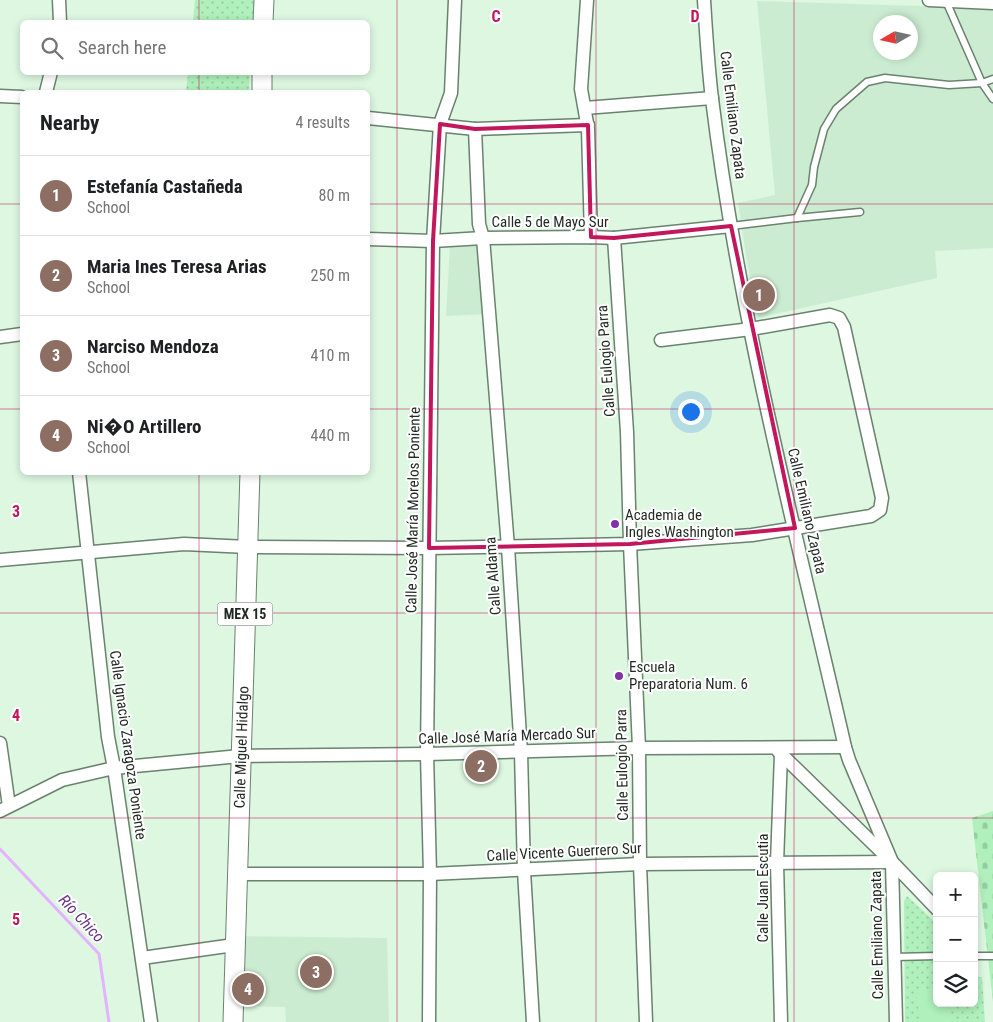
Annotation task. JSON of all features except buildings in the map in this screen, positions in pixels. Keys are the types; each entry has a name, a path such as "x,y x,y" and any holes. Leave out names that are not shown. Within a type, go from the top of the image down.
{"main road":[{"path":"263,20 264,0"},
{"path":"262,75 262,90"},
{"name":"Calle Miguel Hidalgo","path":"233,1022 250,475"}],"street":[{"path":"59,0 60,20"},
{"name":"Calle José María Morelos Poniente","path":"429,1022 430,874 427,754 434,241 440,124 451,93 455,0"},
{"path":"587,0 581,89 588,125 591,236"},
{"name":"Calle Emiliano Zapata","path":"704,0 712,98 732,226 761,380 845,747 892,862 896,1022"},
{"path":"929,0 993,3"},
{"path":"46,90 50,75"},
{"path":"0,96 20,97"},
{"path":"584,108 712,98"},
{"path":"370,118 475,129 588,125"},
{"name":"Calle Aldama","path":"475,129 478,224 484,238 508,547 521,752 524,871 533,1022"},
{"name":"Calle 5 de Mayo Sur","path":"370,238 434,241 591,236 614,238 732,226"},
{"name":"Calle Eulogio Parra","path":"614,238 627,432 646,1022"},
{"path":"0,560 184,544 248,547 429,548 630,544 752,534 870,516 880,510 882,498 844,327 839,318 830,315 751,329 661,340"},
{"path":"0,337 20,334"},
{"name":"Calle Ignacio Zaragoza Poniente","path":"79,475 108,737 151,1022"},
{"path":"0,743 5,809"},
{"name":"Calle José María Mercado Sur","path":"5,809 62,780 114,768 240,756 427,754 638,748 778,751 845,747"},
{"path":"778,751 892,862 933,905"},
{"name":"Calle Juan Escutia","path":"778,751 777,864 781,1022"},
{"name":"Calle Vicente Guerrero Sur","path":"237,874 430,874 640,864 892,862"},
{"path":"142,958 234,945"}],"lane":[{"path":"946,1 982,83 993,99"},
{"path":"796,218 812,185 814,167 824,130 836,109 868,82 884,78 949,85 982,83 993,79"},
{"path":"732,226 860,212"},
{"path":"894,957 933,956"},
{"path":"978,956 992,956"}],"highlighted area":[{"path":"440,124 475,129 588,125 591,237 614,238 731,226 795,528 630,544 429,548 433,241"}],"shaded area":[{"path":"757,1 993,8 993,248 935,251 937,278 758,318 738,203 775,195"},
{"path":"481,244 487,314 446,316 450,246"},
{"path":"245,936 387,938 389,1022 286,1022 285,1007 244,1006"}],"green space":[{"path":"195,0 255,0 253,20 193,20"},
{"path":"188,75 250,75 249,90 186,90"},
{"path":"993,811 993,1002 972,818"},
{"path":"907,896 933,920 933,1007 978,1007 978,977 982,977 985,1022 905,1022 904,901"},
{"path":"933,989 933,1007 948,1007 950,1022 920,1022 916,991"}],"waterway":[{"name":"Río Chico","path":"0,849 99,954 109,1022"}],"place":[{"name":"Estefanía Castañeda","path":"759,295"},
{"name":"Academia de Ingles Washington","path":"615,524"},
{"name":"Escuela Preparatoria Num. 6","path":"619,676"},
{"name":"Maria Ines Teresa Arias","path":"481,766"},
{"name":"Narciso Mendoza","path":"316,972"},
{"name":"Ni�O Artillero","path":"248,989"}]}
